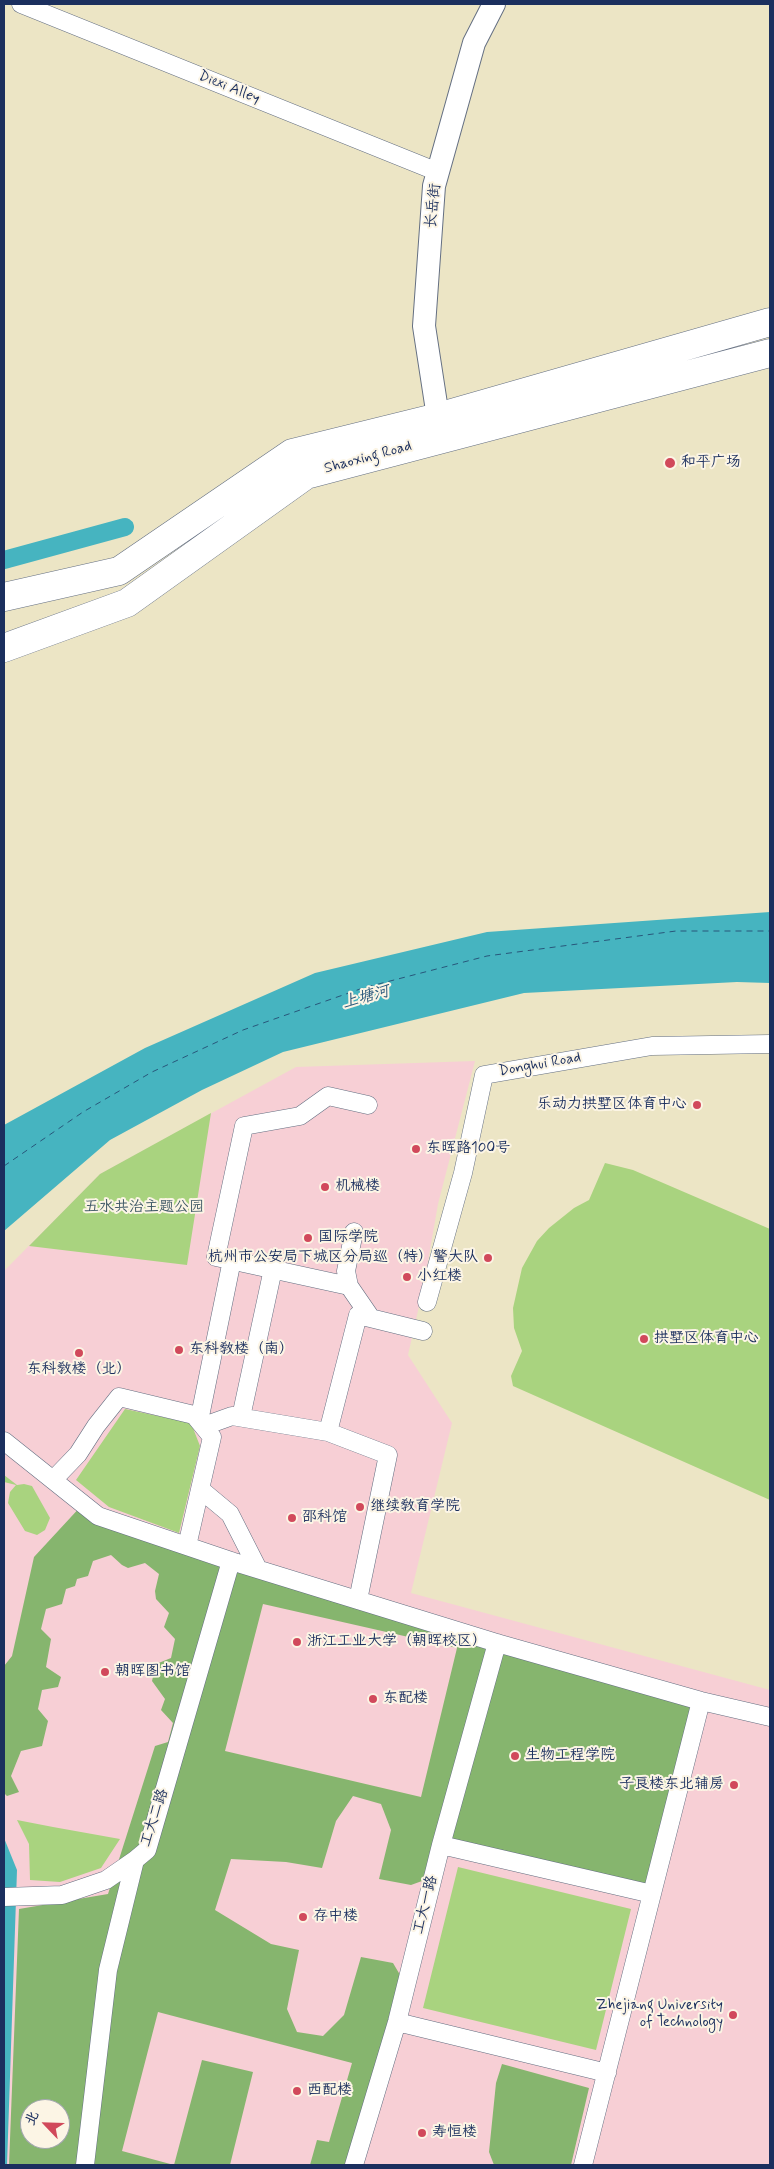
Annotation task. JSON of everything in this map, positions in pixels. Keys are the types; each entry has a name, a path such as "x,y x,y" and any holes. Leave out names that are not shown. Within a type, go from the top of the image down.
{"main road":[{"name":"Shaoxing Road","path":"4,597 119,571 292,452 438,417 770,322"},
{"name":"Shaoxing Road","path":"4,648 127,603 306,475 770,352"}],"street":[{"name":"Diexi Alley","path":"21,4 438,172"},
{"name":"长岳街","path":"438,417 424,326 434,186 474,43 494,4"},
{"name":"Donghui Road","path":"427,1302 463,1173 484,1075 652,1046 770,1044"},
{"path":"349,1286 216,1256 244,1126 300,1116 328,1096 368,1105"},
{"path":"354,1232 346,1271 349,1286 371,1318"},
{"path":"201,1424 232,1260"},
{"path":"241,1418 273,1269"},
{"path":"328,1432 358,1315 423,1331"},
{"path":"53,1480 78,1454 119,1397 194,1415 212,1437 187,1546"},
{"path":"201,1424 232,1416 328,1432 388,1454 358,1600"},
{"path":"4,1441 98,1516 231,1561 497,1644 701,1701 770,1717"},
{"path":"200,1489 230,1514 258,1569"},
{"name":"工大二路","path":"85,2165 108,1970 135,1860 147,1850 231,1561"},
{"name":"工大一路","path":"354,2165 397,2022 441,1844 497,1644"},
{"path":"583,2165 701,1701"},
{"path":"441,1844 652,1894"},
{"path":"4,1897 62,1895 106,1880 135,1860"},
{"path":"397,2022 607,2073"}],"shaded area":[{"name":"浙江工业大学（朝晖校区）","path":"475,1061 438,1204 424,1284 408,1355 452,1423 411,1593 770,1690 770,2165 4,2165 4,1271 100,1174 296,1067"}],"green space":[{"name":"五水共治主题公园","path":"211,1113 187,1265 29,1246 100,1174"},
{"name":"拱墅区体育中心","path":"605,1163 633,1170 770,1229 770,1500 513,1386 511,1376 522,1351 514,1328 513,1308 522,1268 537,1241 549,1228 574,1208 589,1200"},
{"path":"125,1409 191,1423 200,1446 179,1533 109,1507 76,1480"},
{"path":"4,1475 17,1485 32,1486 50,1518 45,1530 37,1535 25,1531 8,1503 10,1492 16,1485 4,1482"},
{"path":"83,1504 98,1516 701,1701 652,1894 441,1845 433,1877 411,1885 379,1879 391,1830 381,1804 353,1796 336,1821 322,1868 286,1862 231,1859 215,1910 271,1944 299,1950 287,2009 297,2032 323,2036 344,2015 361,1957 393,1963 406,1985 345,2165 310,2165 317,2140 329,2142 352,2063 158,2012 122,2151 174,2165 9,2165 19,1909 108,1894 155,1746 168,1742 173,1723 161,1710 165,1699 152,1681 156,1664 171,1658 175,1639 164,1627 169,1613 156,1599 155,1591 159,1574 145,1563 128,1568 111,1555 93,1561 88,1576 77,1579 75,1586 66,1589 62,1604 46,1609 41,1629 51,1639 46,1667 61,1677 58,1687 42,1690 38,1709 48,1721 42,1746 21,1751 11,1776 19,1792 7,1796 4,1793 4,1666 12,1656 34,1557","holes":["263,1604 457,1648 421,1797 225,1751"]},
{"path":"17,1820 120,1839 101,1868 60,1882 30,1880 29,1844"},
{"path":"458,1867 631,1909 596,2050 423,2008"},
{"path":"202,2060 253,2072 230,2165 174,2165"},
{"path":"502,2064 589,2088 571,2165 494,2165 489,2152 496,2083"}],"water":[{"name":"上塘河","path":"770,912 770,983 737,982 524,993 283,1052 202,1090 110,1140 4,1231 4,1125 145,1048 315,973 487,932"},
{"path":"4,1838 17,1870 7,2165 4,2165"}],"waterway":[{"path":"4,560 125,527"}],"ferry route":[{"path":"4,1166 83,1112 152,1072 243,1030 363,988 487,956 676,931 770,931"}],"place":[{"name":"和平广场","path":"670,463"},
{"name":"乐动力拱墅区体育中心","path":"697,1105"},
{"name":"东晖路100号","path":"416,1149"},
{"name":"机械楼","path":"325,1187"},
{"name":"国际学院","path":"308,1238"},
{"name":"杭州市公安局下城区分局巡（特）警大队","path":"488,1258"},
{"name":"小红楼","path":"407,1277"},
{"name":"拱墅区体育中心","path":"644,1339"},
{"name":"东科教楼（南）","path":"179,1350"},
{"name":"东科教楼（北）","path":"79,1353"},
{"name":"继续教育学院","path":"360,1507"},
{"name":"邵科馆","path":"292,1518"},
{"name":"浙江工业大学（朝晖校区）","path":"297,1642"},
{"name":"朝晖图书馆","path":"105,1672"},
{"name":"东配楼","path":"373,1699"},
{"name":"生物工程学院","path":"515,1756"},
{"name":"子良楼东北辅房","path":"734,1785"},
{"name":"存中楼","path":"303,1917"},
{"name":"Zhejiang University of Technology","path":"733,2015"},
{"name":"西配楼","path":"297,2091"},
{"name":"寿恒楼","path":"422,2133"}]}
